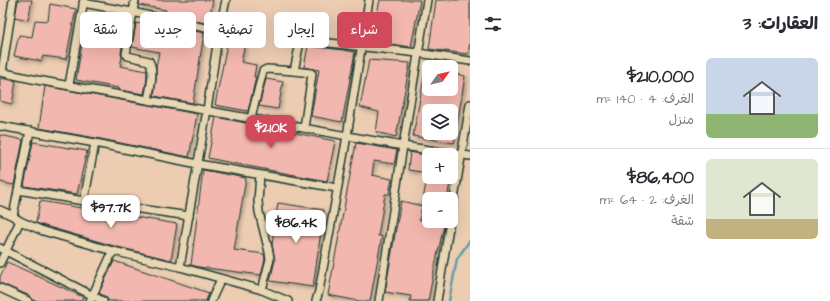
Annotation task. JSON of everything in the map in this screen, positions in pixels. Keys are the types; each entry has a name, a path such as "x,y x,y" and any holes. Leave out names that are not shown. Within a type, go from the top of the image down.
{"street":[{"path":"13,0 1,72 69,86 347,136 470,156"},
{"path":"132,12 134,0"},
{"path":"223,12 226,0"},
{"path":"367,12 369,0"},
{"path":"379,301 427,0"},
{"path":"69,86 84,2 204,28"},
{"path":"294,71 300,42 303,40 337,44"},
{"path":"127,48 126,54 128,56 149,61 151,64 152,70 148,100"},
{"path":"180,267 216,48"},
{"path":"316,301 338,188 361,48"},
{"path":"369,48 470,61"},
{"path":"251,118 263,71 267,69 278,69 311,73 304,128"},
{"path":"456,192 470,104"},
{"path":"0,126 95,143 198,164 338,188"},
{"path":"13,216 30,131"},
{"path":"84,201 95,143"},
{"path":"260,175 258,201 259,212 270,259 262,290"},
{"path":"18,190 189,216"},
{"path":"0,210 43,231 262,290 288,301"},
{"path":"0,263 3,250 20,221"},
{"path":"437,301 449,228"},
{"path":"3,250 91,298 103,301"},
{"path":"91,298 113,251"},
{"path":"211,301 221,279"},
{"path":"0,288 28,301"}],"building":[{"path":"18,0 32,0 28,20 15,17"},
{"path":"140,0 213,0 210,12 204,12 204,23 196,21 196,12 166,12 166,10 139,5"},
{"path":"380,0 420,0 411,47 392,44 392,12 377,12"},
{"path":"436,0 470,0 470,42 468,54 429,49"},
{"path":"50,4 76,9 66,59 43,56 41,61 14,56 19,35 32,37 35,20 48,21"},
{"path":"136,23 140,24 140,48 196,48 196,31 204,33 193,103 154,96 156,67 159,52 132,47"},
{"path":"81,48 122,48 120,66 147,71 144,94 76,80"},
{"path":"226,48 244,48 241,62 256,65 254,77 256,77 248,111 215,105"},
{"path":"308,48 326,48 355,52 342,122 311,116 319,70 304,67"},
{"path":"369,60 410,63 396,137 376,132 379,112 360,107"},
{"path":"458,74 465,76 458,119 458,104 422,104 422,138 413,136 422,88 422,96 458,96"},
{"path":"0,78 16,81 12,104 0,101"},
{"path":"266,79 283,82 278,109 259,106"},
{"path":"45,86 197,114 189,157 39,128"},
{"path":"216,117 335,141 327,181 208,158"},
{"path":"0,135 23,140 14,185 0,182"},
{"path":"436,140 454,140 454,143"},
{"path":"33,142 87,151 77,194 24,186"},
{"path":"356,143 397,150 394,164 374,161 372,175 392,179 389,194 385,194 378,236 382,236 370,301 359,301 328,295"},
{"path":"410,152 422,155 422,172 408,170"},
{"path":"203,170 246,178 234,250 264,254 265,259 261,275 191,265"},
{"path":"426,184 450,184 448,192 424,192"},
{"path":"40,201 177,224 171,260 114,246 36,223"},
{"path":"401,201 422,206 419,220 422,221 422,228 443,228 428,301 410,301 411,296 385,292"},
{"path":"278,203 324,210 313,287 270,281 275,260 272,245"},
{"path":"114,261 209,293 206,301 110,301 99,293"},
{"path":"7,262 83,297 81,301 33,300 30,296 0,283 0,277"}],"waterway":[{"path":"449,301 457,259 470,240"}]}
